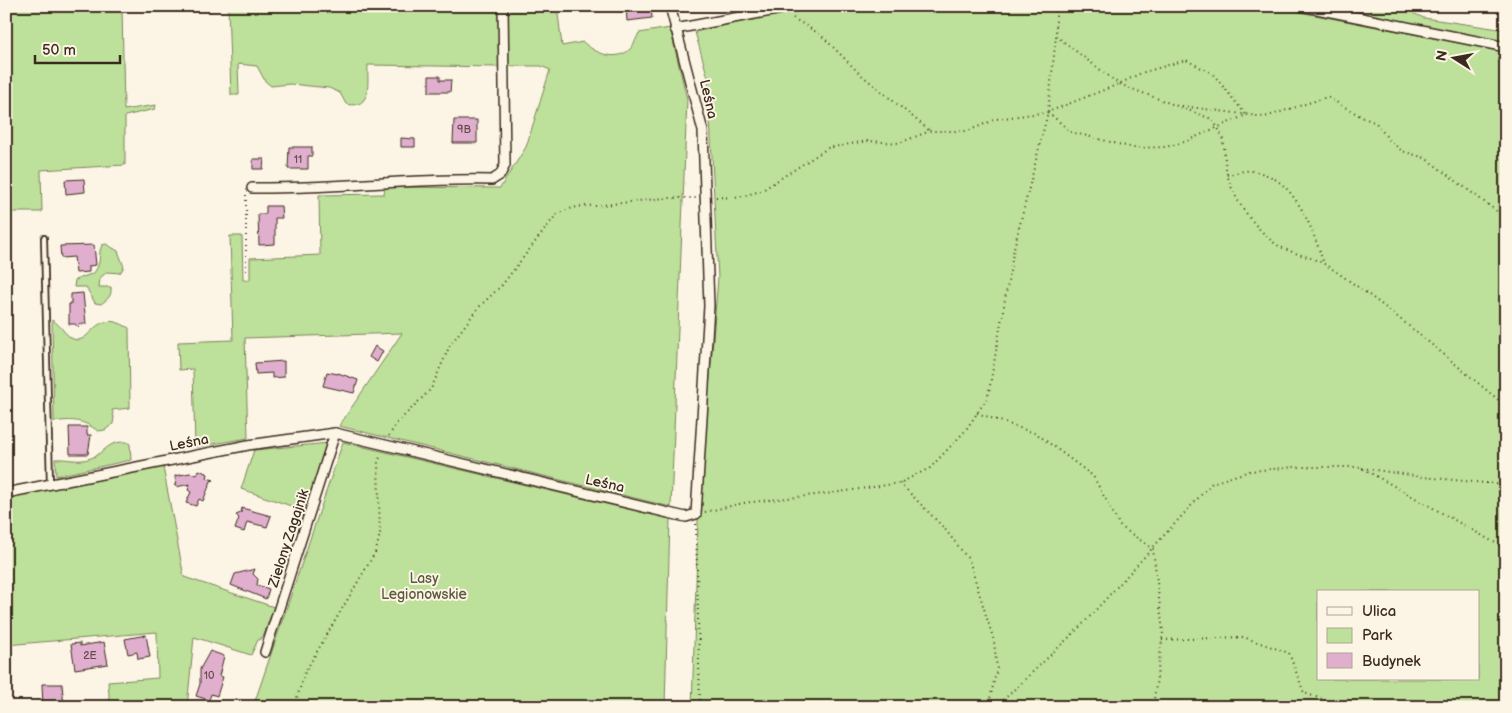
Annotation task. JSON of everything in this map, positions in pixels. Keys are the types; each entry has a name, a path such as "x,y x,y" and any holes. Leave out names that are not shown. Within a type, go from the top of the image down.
{"street":[{"path":"252,188 334,188 430,179 492,180 500,175 505,165 503,6"},
{"name":"Leśna","path":"6,493 248,445 335,433 677,515 686,517 696,514 709,306 703,131 670,6"},
{"path":"675,29 764,9 798,6"},
{"path":"1302,6 1506,47"},
{"path":"1357,17 1359,6"},
{"name":"Zielony Zagajnik","path":"265,652 335,433"}],"lane":[{"path":"44,238 50,484"}],"path":[{"path":"700,707 696,514 743,503 833,494 900,483 930,468 965,431 988,397 1014,248 1048,112 1056,36 1056,6"},
{"path":"778,9 821,35 859,73 930,131"},
{"path":"1056,36 1119,84 1179,105 1209,118 1219,127 1224,142 1227,175 1245,212 1274,243 1324,264 1374,301 1506,406"},
{"path":"294,707 305,672 376,551 380,534 378,463 384,444 396,424 431,389 450,345 478,308 502,285 556,215 567,209 584,206 664,198 687,199 704,196 734,198 761,191 828,148 867,141 899,143 930,131 968,131 996,120 1048,112 1119,84 1141,73 1186,60 1213,74 1246,115"},
{"path":"1179,105 1265,117 1327,97 1364,118 1376,122 1390,140 1402,151 1425,158 1506,218"},
{"path":"1048,112 1071,132 1134,148 1166,147 1203,135 1246,115"},
{"path":"1227,175 1250,171 1271,176 1292,194 1310,225 1324,264"},
{"path":"246,274 244,201 246,194 252,188"},
{"path":"977,414 1037,434 1093,476 1120,526 1153,549 1163,632 1153,707"},
{"path":"996,707 1082,625 1212,483 1250,471 1295,467 1360,468 1423,477 1506,485"},
{"path":"1360,468 1506,549"},
{"path":"900,483 944,528 969,560 994,641 997,670 988,707"},
{"path":"1162,640 1243,637 1289,653 1304,693 1346,707"},
{"path":"174,707 176,700"}],"green space":[{"path":"6,6 122,6 124,110 156,105 155,109 125,116 125,165 41,170 42,212 6,212"},
{"path":"228,6 400,6 400,9 500,7 499,67 368,65 367,93 361,103 355,105 346,104 340,93 329,88 290,84 271,86 265,81 257,66 238,64 239,95 231,95"},
{"path":"505,6 557,6 562,46 583,42 600,53 613,56 619,55 631,48 639,33 670,28 687,99 671,507 339,426 402,333 245,338 248,438 195,447 193,369 179,370 178,342 233,340 230,236 242,236 243,280 250,280 250,258 320,255 319,195 384,194 385,187 500,188 526,147 550,70 541,66 506,66"},
{"path":"842,6 1268,6 1506,52 1506,707 692,707 698,521 718,278 708,78 695,32 776,14"},
{"path":"1369,6 1397,6 1424,18 1506,30 1506,42 1425,28 1372,15"},
{"path":"106,244 118,251 124,267 120,273 107,272 100,278 99,287 111,287 109,297 101,304 95,303 86,287 74,287 75,280 94,273 98,265 102,245"},
{"path":"52,320 73,339 79,340 100,324 108,321 117,322 129,328 130,408 112,410 113,424 105,430 98,431 78,421 54,422"},
{"path":"127,442 130,444 131,460 56,476 55,459 86,459 96,456 115,443"},
{"name":"Lasy Legionowskie","path":"343,442 670,519 665,707 253,707"},
{"path":"329,443 306,511 241,489 254,450"},
{"path":"163,467 184,577 274,607 263,637 258,640 251,655 194,637 187,707 110,707 108,682 158,678 157,632 6,645 6,496"}],"building":[{"path":"626,6 651,6 652,18 627,21"},
{"path":"429,76 440,76 440,80 451,80 450,92 429,92"},
{"path":"454,120 477,120 477,143 453,143"},
{"path":"401,138 415,139 415,147 401,147"},
{"path":"289,147 312,147 312,156 308,156 308,169 288,169"},
{"path":"253,159 264,159 263,169 253,169"},
{"path":"84,179 85,192 66,194 65,180"},
{"path":"266,206 281,206 282,218 275,218 275,244 259,245 258,214 266,214"},
{"path":"94,245 96,265 89,266 89,272 76,273 74,257 61,258 60,246"},
{"path":"83,293 86,324 81,324 78,327 75,324 69,324 69,304 71,304 71,294"},
{"path":"375,346 383,351 377,362 369,357"},
{"path":"284,361 284,377 272,378 272,373 256,374 255,363"},
{"path":"327,372 338,373 358,380 354,393 323,386"},
{"path":"69,427 87,427 87,435 91,435 88,454 70,454"},
{"path":"199,470 208,474 207,478 214,480 211,481 203,501 199,499 196,506 186,503 191,492 188,490 190,484 176,487 175,476 190,473 197,475"},
{"path":"242,508 271,516 267,527 247,522 244,532 235,529 239,518 236,515 241,513"},
{"path":"255,569 253,574 258,579 257,585 269,589 266,599 231,585 235,574"},
{"path":"146,635 150,657 138,659 137,652 128,654 125,639"},
{"path":"104,642 108,664 75,669 71,644 80,643 80,646"},
{"path":"210,651 224,656 219,676 223,677 217,696 211,694 209,700 196,696 200,684 200,669"},
{"path":"42,684 62,684 64,707 43,707"}]}
